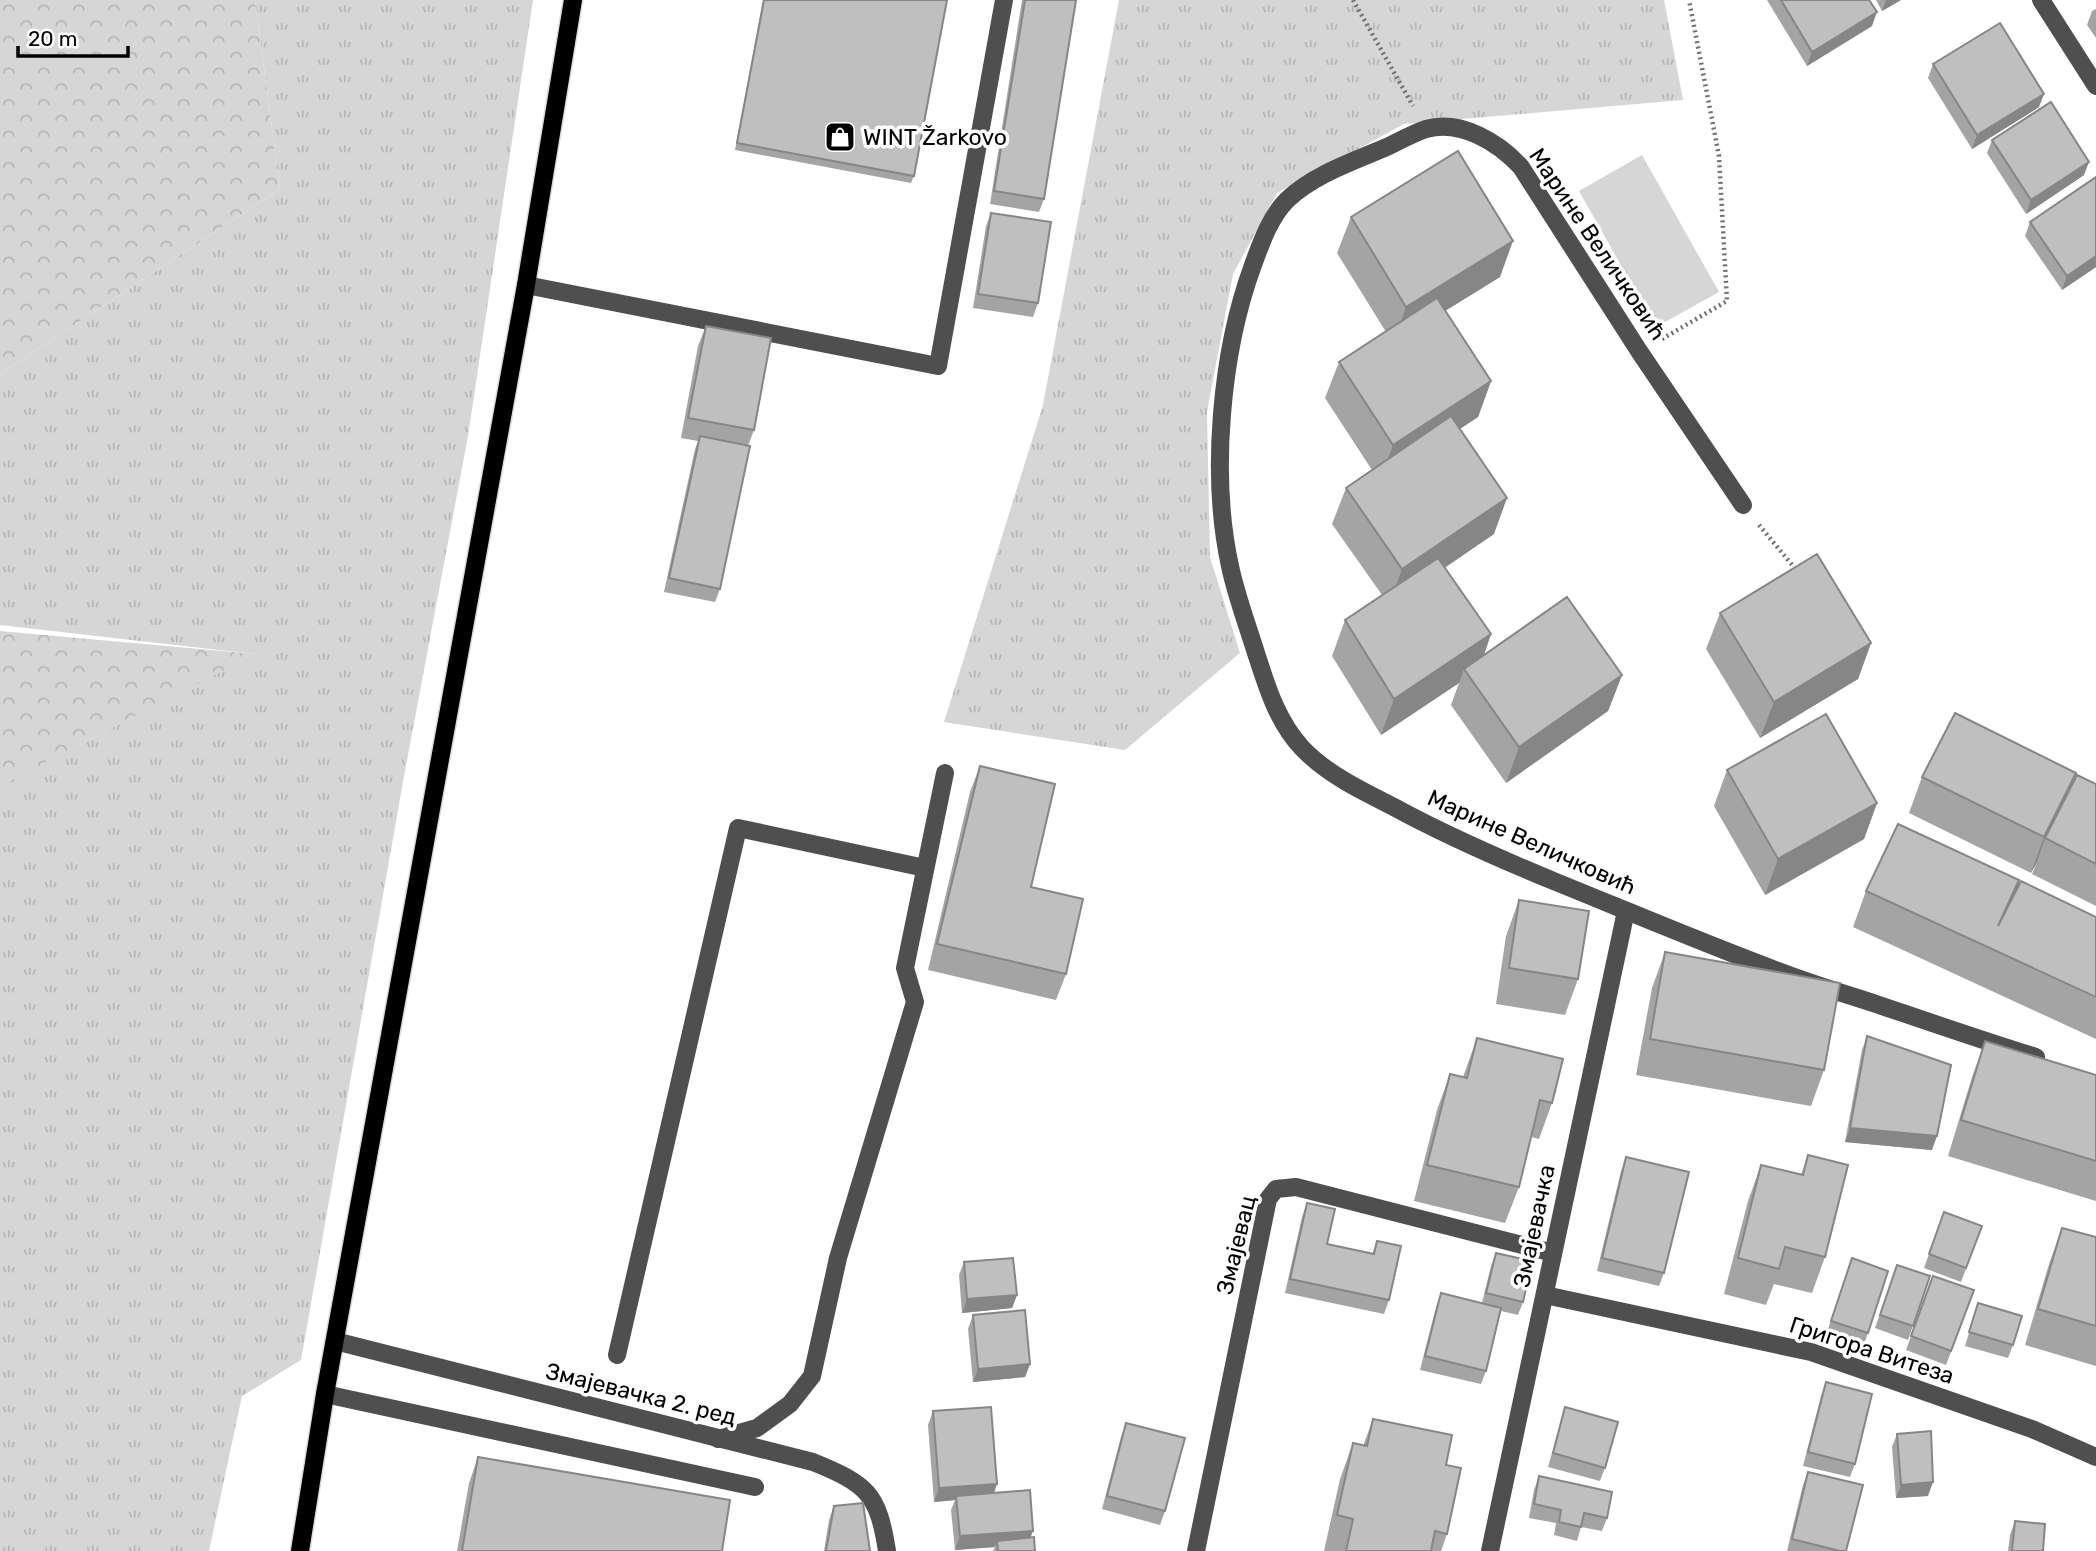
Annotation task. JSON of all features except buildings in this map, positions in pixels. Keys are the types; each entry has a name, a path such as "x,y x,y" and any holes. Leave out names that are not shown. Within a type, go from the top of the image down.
{"main road":[{"path":"300,1551 325,1394 526,285 573,0"}],"street":[{"path":"526,285 938,366 1004,0"},
{"path":"2041,0 2096,86"},
{"name":"Марине Величковић","path":"1743,505 1521,167 1491,142 1469,132 1441,127 1428,128 1311,183 1287,200 1264,236 1238,315 1223,413 1220,484 1223,524 1230,568 1271,698 1284,726 1311,755 1351,785 1481,852 1780,972 2050,1061"},
{"path":"718,1439 757,1428 790,1404 812,1376 838,1258 915,1002 905,968 944,773"},
{"path":"617,1355 738,828 925,868"},
{"name":"Змајевачка","path":"1490,1551 1626,911"},
{"name":"Змајевац","path":"1196,1551 1268,1199 1276,1189 1296,1187 1553,1253"},
{"name":"Григора Витеза","path":"1545,1296 1811,1352 2032,1429 2096,1457"},
{"name":"Змајевачка 2. ред","path":"335,1341 813,1462 847,1476 872,1496 882,1520 887,1551"},
{"path":"325,1394 755,1487"}],"path":[{"path":"1353,0 1428,128"},
{"path":"1640,351 1727,301 1719,156 1689,0"},
{"path":"1743,505 1804,580"}],"green space":[{"path":"0,0 255,0 280,189 0,374"},
{"path":"255,0 533,0 468,436 404,776 301,1360 242,1396 209,1551 0,1551 0,786 254,654 0,625 0,374 280,189"},
{"path":"1119,0 1664,0 1683,100 1404,124 1277,193 1233,274 1207,412 1210,557 1240,653 1125,750 944,722 1043,405"},
{"path":"1642,155 1719,292 1656,327 1579,191"},
{"path":"0,631 255,654 0,786"}],"place":[{"name":"WINT Žarkovo","path":"840,137"}]}
